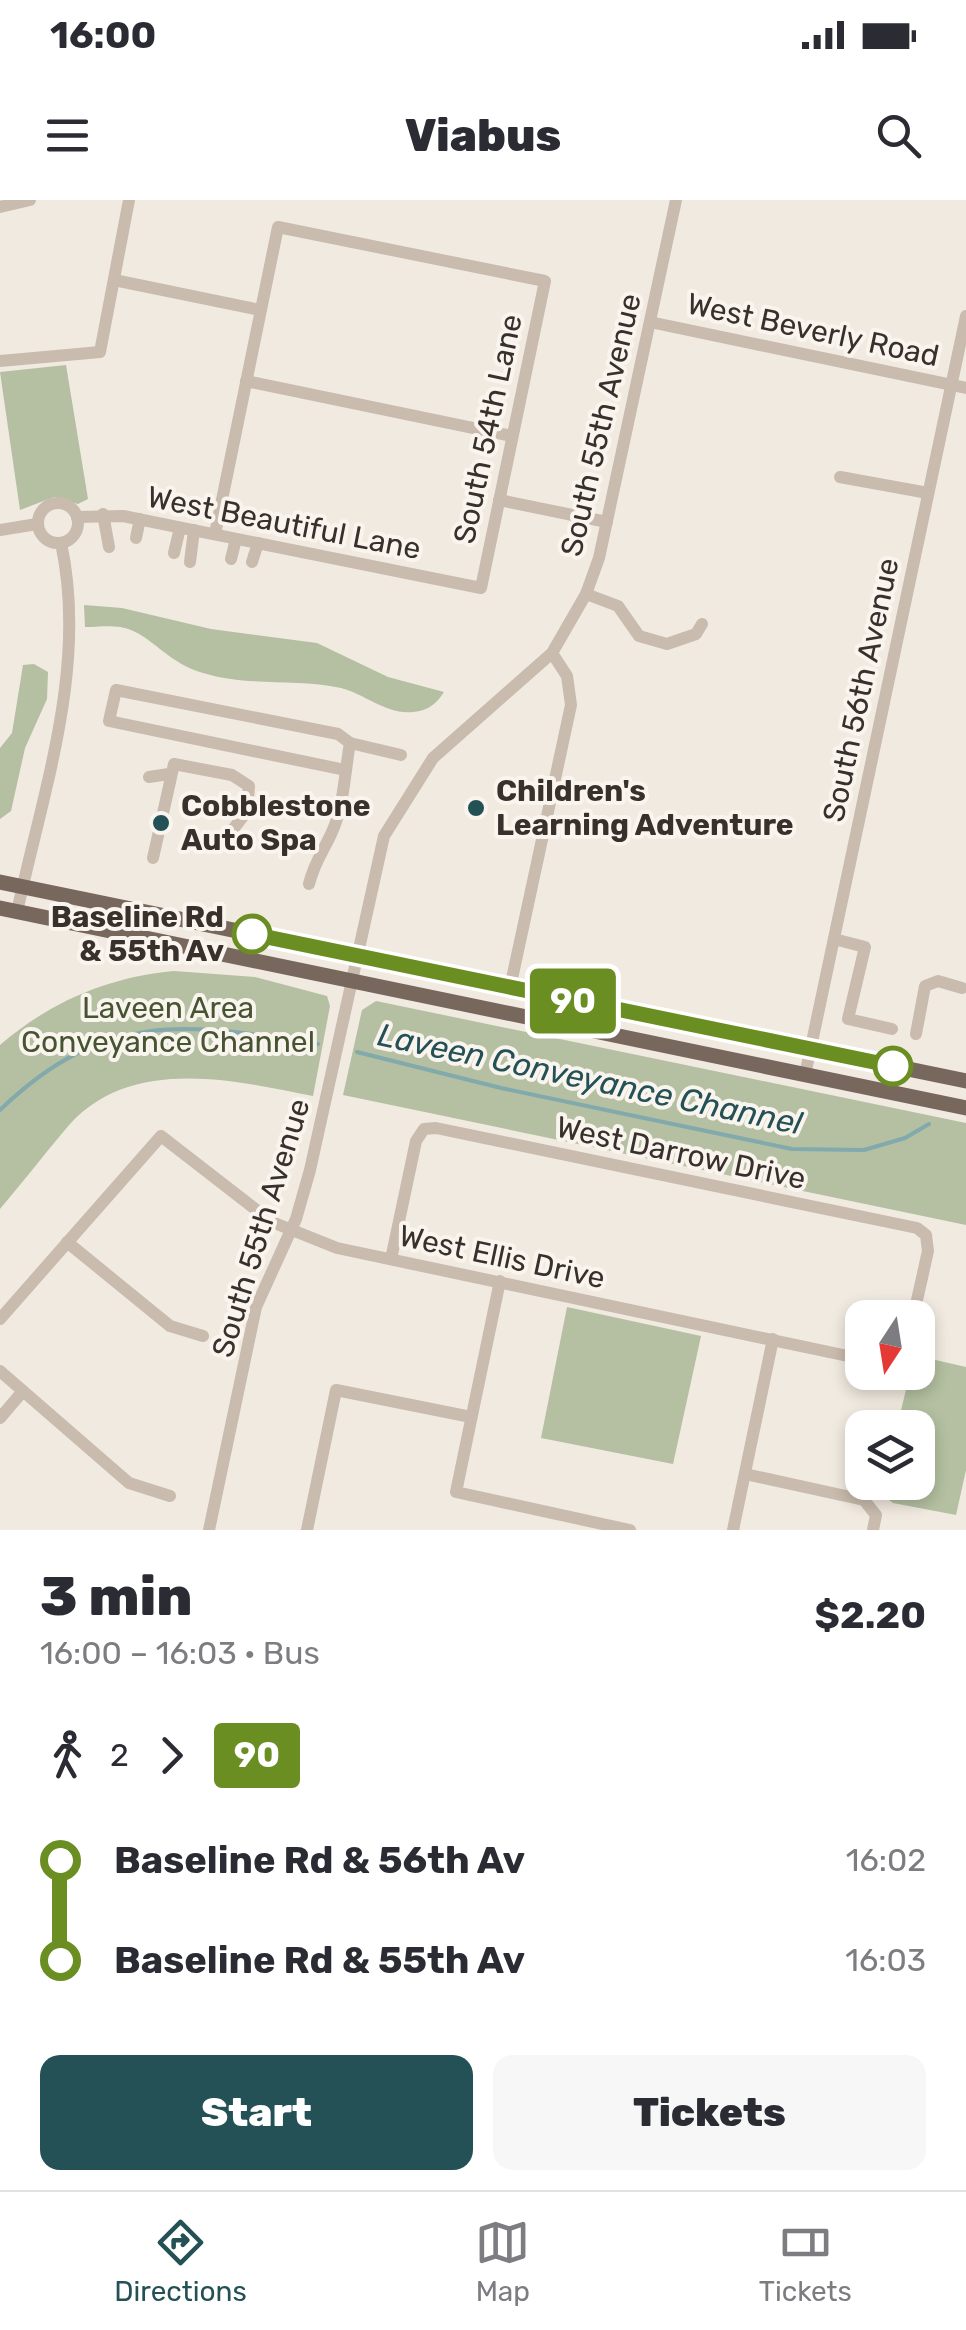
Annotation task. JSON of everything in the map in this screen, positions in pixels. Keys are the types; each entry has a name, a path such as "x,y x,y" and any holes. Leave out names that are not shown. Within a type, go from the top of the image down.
{"main road":[{"path":"0,882 966,1081"},
{"path":"0,908 966,1108"}],"street":[{"path":"0,207 30,200"},
{"path":"0,361 100,352 130,200"},
{"name":"South 55th Avenue","path":"209,1530 256,1307 290,1232 337,1059 384,836 417,778 452,739 521,685 552,653 586,594 607,522 676,200"},
{"name":"South 54th Lane","path":"260,310 278,227 545,281 480,588"},
{"path":"114,280 260,310 215,534"},
{"name":"West Beverly Road","path":"650,322 966,388"},
{"name":"South 56th Avenue","path":"805,1075 965,325"},
{"path":"246,381 512,436"},
{"path":"840,477 928,493"},
{"path":"499,500 607,522"},
{"path":"51,504 64,504 77,517 76,531 61,543 48,540 38,524 41,512 51,504"},
{"path":"103,514 109,548"},
{"name":"West Beautiful Lane","path":"77,517 103,514 140,520 480,588"},
{"path":"136,538 140,520"},
{"path":"0,530 38,524"},
{"path":"174,553 187,529"},
{"path":"187,529 190,562"},
{"path":"231,559 236,538"},
{"path":"17,912 67,683 71,606 61,543"},
{"path":"252,562 258,543"},
{"path":"586,594 618,606 639,636 667,644 696,634 702,624"},
{"path":"510,988 571,705 567,676 552,653"},
{"path":"345,770 109,721 116,690 338,734 350,743 400,755"},
{"path":"309,884 314,864 332,832 350,743"},
{"path":"149,778 168,774 179,764 246,782 250,792 247,811 228,836"},
{"path":"153,858 168,774"},
{"path":"834,939 865,947 848,1019 892,1029"},
{"path":"916,1034 925,986 938,981 962,988"},
{"name":"West Darrow Drive","path":"392,1260 416,1141 424,1128 917,1228 926,1236 928,1251 917,1300"},
{"name":"West Ellis Drive","path":"67,1242 162,1136 242,1202 290,1232 337,1248 845,1354"},
{"path":"0,1319 67,1242 170,1326 203,1336"},
{"path":"500,1282 456,1492 591,1526 630,1530"},
{"path":"733,1530 773,1339"},
{"path":"0,1371 129,1483 170,1496"},
{"path":"307,1530 336,1390 471,1417"},
{"path":"0,1418 23,1391"},
{"path":"745,1474 871,1504 876,1515 873,1530"}],"green space":[{"path":"66,365 88,499 78,504 54,497 20,510 0,372"},
{"path":"84,605 122,608 211,629 317,643 388,677 444,692 428,708 403,712 341,688 203,673 131,630 85,627"},
{"path":"34,664 48,672 47,699 25,748 11,811 0,819 0,748 12,733 23,665"},
{"name":"Laveen Area Conveyance Channel","path":"174,971 255,977 327,996 330,1006 313,1096 249,1084 181,1079 149,1082 118,1091 89,1107 64,1131 0,1209 0,1045 39,1016 81,994 126,979"},
{"name":"Laveen Area Conveyance Channel","path":"376,1001 966,1123 966,1225 343,1095 362,1010"},
{"path":"567,1307 701,1336 673,1464 541,1438"},
{"path":"935,1360 966,1367 966,1470 956,1515 889,1500 935,1500 935,1410 901,1410 906,1390 935,1390"}],"waterway":[{"name":"Laveen Conveyance Channel","path":"0,1110 38,1077 76,1054 112,1039 149,1031 228,1031 318,1044"},
{"name":"Laveen Conveyance Channel","path":"357,1052 501,1088 792,1149 864,1150 905,1138 929,1124"}],"bus line":[{"name":"90","path":"252,934 893,1066"}],"place":[{"name":"Children's Learning Adventure","path":"476,808"},
{"name":"Cobblestone Auto Spa","path":"161,823"},
{"name":"Baseline Rd & 55th Av","path":"252,934"}]}
